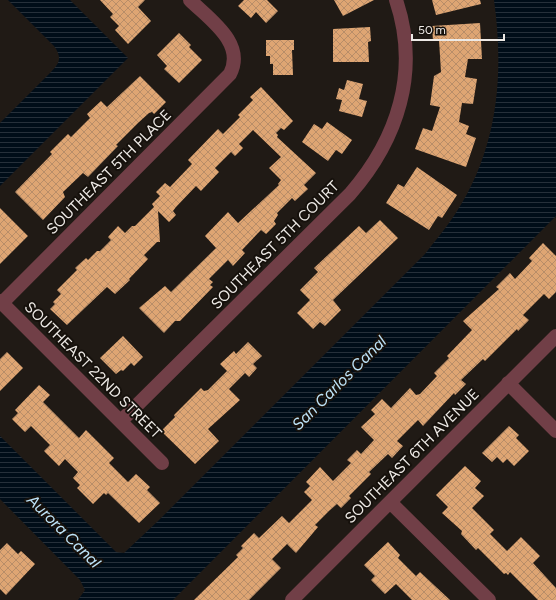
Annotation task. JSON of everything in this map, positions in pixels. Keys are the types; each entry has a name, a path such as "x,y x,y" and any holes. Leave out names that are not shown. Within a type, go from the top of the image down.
{"street":[{"name":"SOUTHEAST 5TH PLACE","path":"1,302 226,80 233,68 235,53 229,40 190,0"},
{"name":"SOUTHEAST 5TH COURT","path":"121,421 350,194 376,161 391,133 400,103 405,65 403,30 396,0"},
{"name":"SOUTHEAST 22ND STREET","path":"1,302 162,463"},
{"name":"SOUTHEAST 6TH AVENUE","path":"292,600 556,336"},
{"path":"508,383 556,431"},
{"path":"390,502 489,600"}],"water":[{"path":"8,0 70,0 128,58 0,186 0,123 54,69 59,60 57,50 54,46"},
{"path":"494,0 556,0 556,216 173,600 78,600 85,590 80,580 0,499 0,436 116,552 124,553 157,522 425,254 449,223 465,197 478,171 494,116 498,59"}],"building":[{"path":"100,0 145,0 138,7 151,21 128,44 115,30 119,26 110,17 113,14"},
{"path":"244,0 267,0 278,11 266,23 256,12 251,18 238,6"},
{"path":"334,0 374,0 343,16"},
{"path":"432,0 480,0 481,4 436,15"},
{"path":"480,23 482,59 468,59 465,77 477,79 473,104 462,103 459,122 469,126 466,134 476,138 466,167 415,149 423,128 432,131 440,107 430,105 434,76 441,72 439,40 433,41 432,26"},
{"path":"370,27 371,41 368,42 369,62 333,62 333,29"},
{"path":"179,33 191,45 189,47 202,60 179,83 164,69 167,66 157,55"},
{"path":"266,40 294,40 294,50 292,50 293,75 273,75 273,64 270,64 270,56 266,56"},
{"path":"140,76 166,102 154,114 152,112 149,113 138,123 88,177 83,173 63,192 65,197 43,220 15,192 52,154 50,152 68,134 71,137 90,118 87,114 101,101 107,107"},
{"path":"347,80 363,84 359,99 367,101 362,117 339,111 342,100 336,99 339,88 344,90"},
{"path":"261,87 293,121 284,130 281,128 276,133 278,135 277,137 316,173 304,185 308,189 295,201 292,198 277,213 278,215 274,221 276,224 266,234 261,230 242,250 245,253 233,266 228,260 209,279 213,282 210,285 213,287 180,321 175,321 164,333 139,308 165,286 171,292 216,248 205,236 228,212 238,223 279,185 278,184 281,180 269,168 281,157 253,130 239,144 243,148 235,156 231,152 215,168 219,172 201,191 196,186 176,207 173,211 176,215 169,222 158,211 160,242 157,242 144,255 148,259 129,279 130,280 115,294 107,287 67,325 50,309 55,304 53,302 61,294 57,290 77,270 75,268 86,258 88,260 97,251 100,251 111,240 108,237 118,226 125,233 132,226 135,226 154,207 152,204 160,196 156,192 165,183 170,187 192,164 188,160 218,129 223,134 240,117 238,115 253,100 250,97"},
{"path":"327,122 352,140 342,154 336,150 328,161 302,142 314,124 322,129"},
{"path":"417,167 457,195 442,218 438,216 429,230 386,203 398,184 404,187"},
{"path":"0,208 28,236 0,264"},
{"path":"380,220 398,238 333,300 341,310 325,326 320,322 313,329 297,313 310,300 300,290 318,272 314,268 359,226 366,233"},
{"path":"543,243 556,256 556,292 549,299 544,294 523,315 529,320 518,331 517,329 485,361 483,359 461,380 466,384 455,395 454,393 423,426 418,420 397,441 403,446 392,458 388,454 369,472 371,474 349,496 351,498 341,508 337,504 315,525 318,527 296,553 287,544 272,559 281,568 249,600 194,600 238,557 236,555 243,548 241,546 254,533 259,538 282,516 289,523 312,500 304,492 310,486 306,482 320,467 333,481 351,463 347,460 357,450 361,454 374,440 361,427 375,414 371,410 382,399 391,408 410,388 416,395 420,394 437,376 434,373 449,358 447,356 472,330 463,321 499,289 496,287 510,273 515,279 532,261 529,258"},
{"path":"123,336 143,357 134,366 131,363 123,371 121,370 116,374 100,358"},
{"path":"248,342 262,356 253,364 257,368 249,377 245,373 229,389 240,400 208,429 219,441 195,464 161,431 175,417 174,415 201,388 204,391 208,390 227,371 220,364 234,351 236,354"},
{"path":"7,352 23,368 0,391 0,359"},
{"path":"39,385 50,395 43,402 79,438 86,430 114,458 109,463 128,482 136,474 150,487 147,490 160,503 139,523 108,493 106,495 104,493 93,504 77,488 80,485 73,478 78,472 65,459 59,466 44,451 50,445 31,426 25,432 12,419 18,413 15,410"},
{"path":"509,426 519,435 516,438 529,451 514,466 507,459 503,463 497,457 492,462 482,453"},
{"path":"465,466 481,481 475,488 484,496 472,508 494,530 490,534 507,551 521,537 540,556 533,563 556,588 556,600 538,600 510,572 508,575 506,573 504,574 478,548 476,550 461,534 462,531 442,513 448,507 436,495"},
{"path":"388,542 400,555 398,558 416,576 420,572 450,600 412,600 396,584 385,594 371,580 375,576 364,565"},
{"path":"7,543 18,554 21,551 35,564 6,595 0,589 0,550"}],"water label":[{"name":"San Carlos Canal","path":"339,383"},
{"name":"Aurora Canal","path":"64,531"}]}
